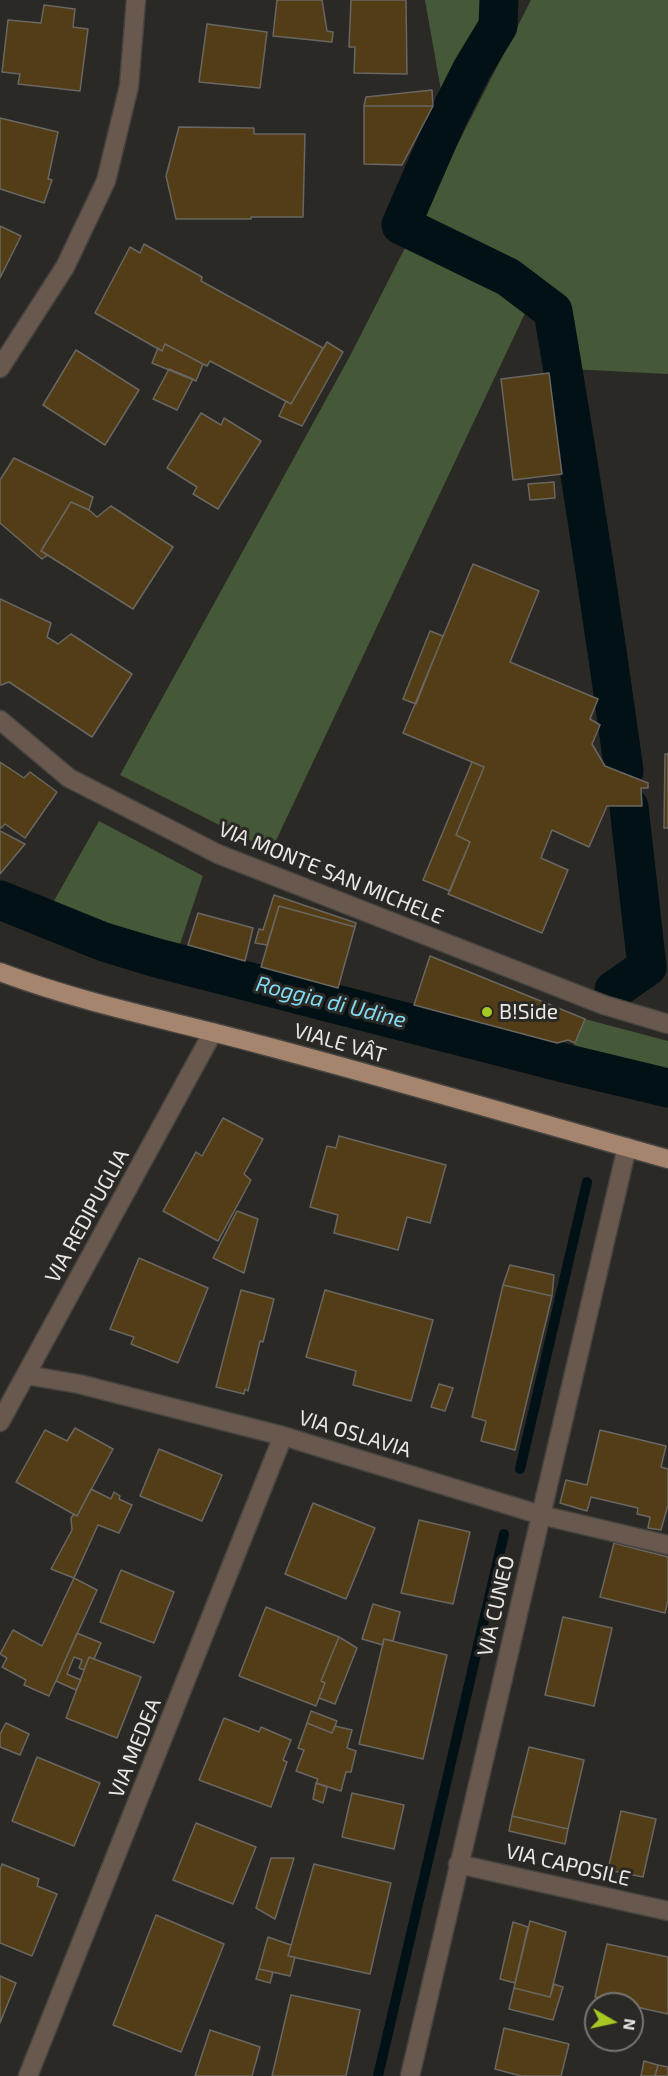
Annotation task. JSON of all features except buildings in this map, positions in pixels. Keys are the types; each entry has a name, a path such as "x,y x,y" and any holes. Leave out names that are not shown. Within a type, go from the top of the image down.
{"main road":[{"name":"VIALE VÂT","path":"0,972 41,987 125,1011 213,1032 668,1159"}],"street":[{"path":"0,368 64,267 106,181 129,86 136,0"},
{"name":"VIA MONTE SAN MICHELE","path":"0,720 69,778 218,854 604,1005 668,1024"},
{"name":"VIA REDIPUGLIA","path":"0,1422 213,1032"},
{"name":"VIA CUNEO","path":"410,2076 627,1147"},
{"name":"VIA OSLAVIA","path":"26,1375 79,1384 283,1436 541,1515 668,1545"},
{"name":"VIA MEDEA","path":"28,2076 283,1436"},
{"name":"VIA CAPOSILE","path":"458,1864 668,1911"}],"green space":[{"path":"425,0 493,0 492,25 445,113"},
{"path":"531,0 668,0 668,374 570,369 558,303 537,288 271,851 120,775 351,354"},
{"path":"99,821 203,876 178,950 50,908"},
{"path":"585,1019 668,1041 668,1074 573,1047"}],"waterway":[{"path":"499,0 498,26 472,69 448,117 401,225 508,277 553,311 624,771"},
{"path":"614,990 647,967 629,807"},
{"name":"Roggia di Udine","path":"0,900 104,942 157,958 668,1088"},
{"path":"593,1084 594,1070"},
{"path":"520,1469 587,1182"},
{"path":"378,2076 504,1534"}],"place":[{"name":"B!Side","path":"487,1012"}]}
